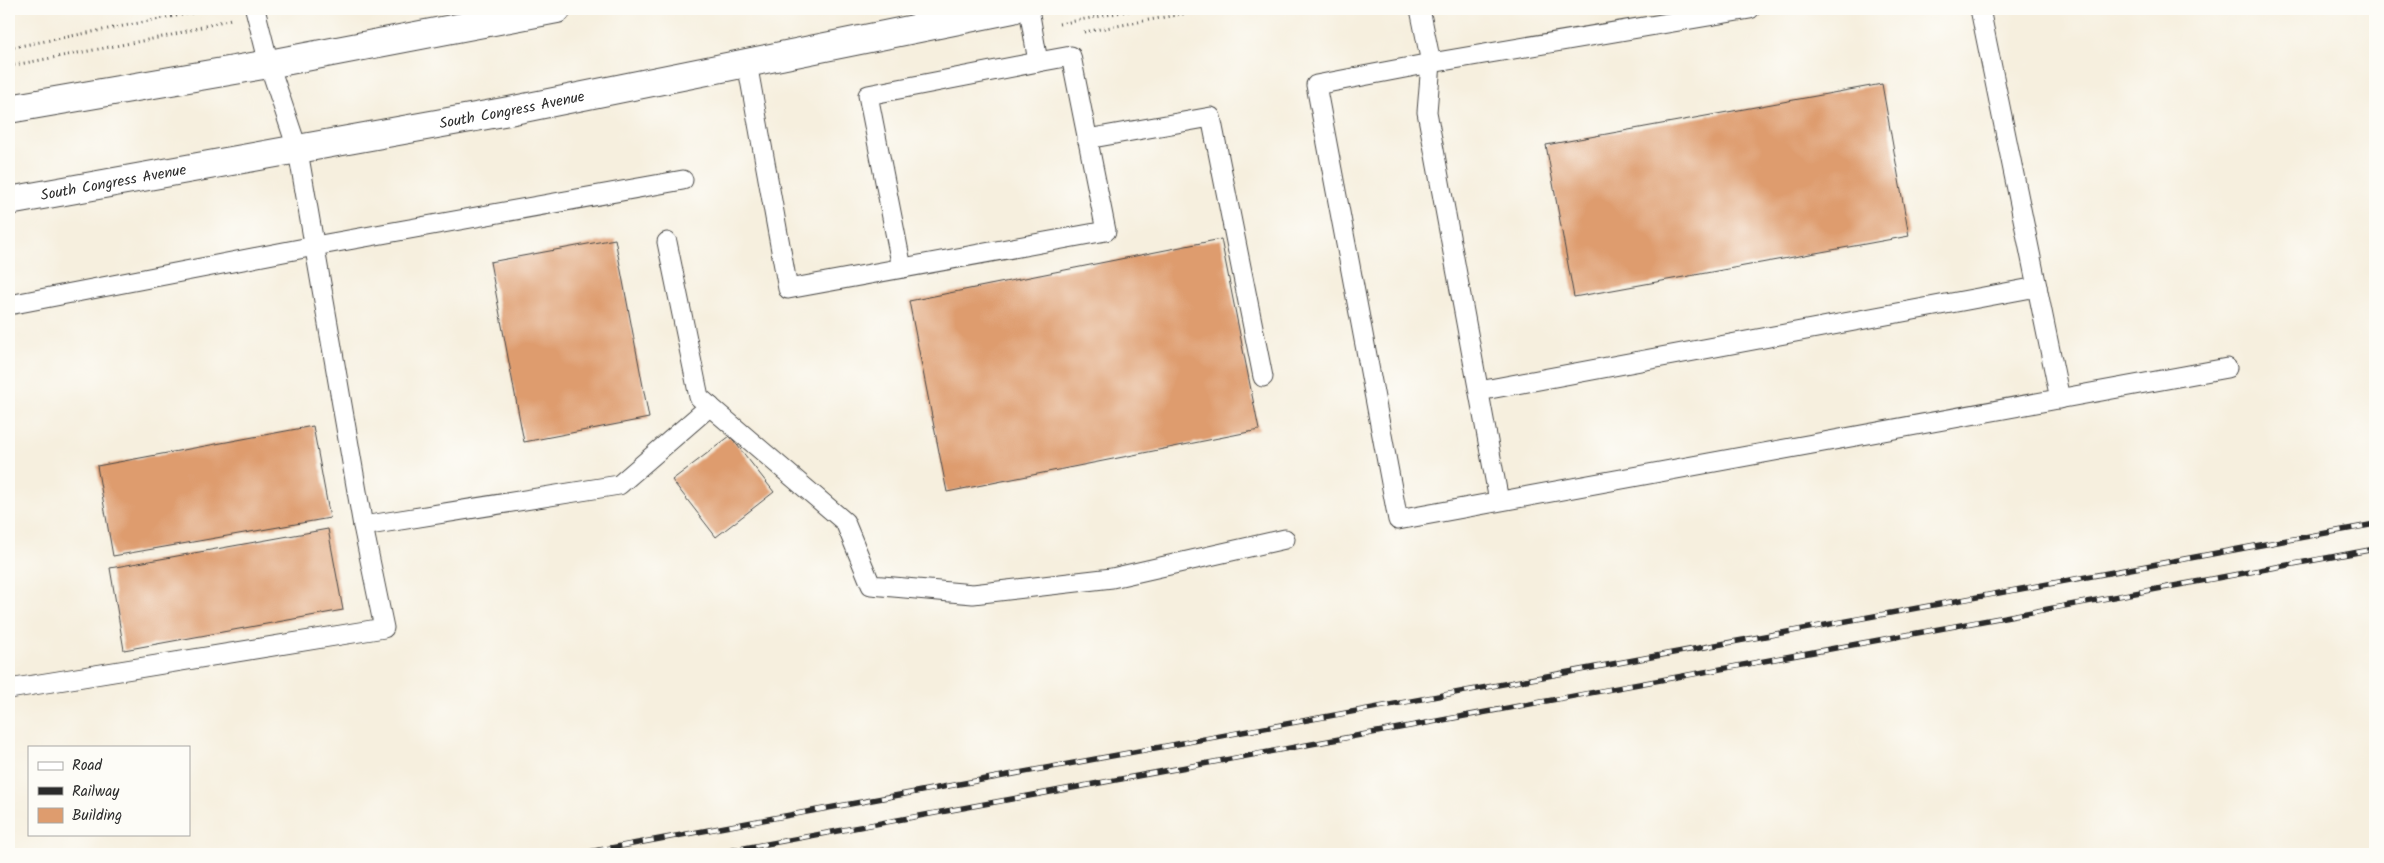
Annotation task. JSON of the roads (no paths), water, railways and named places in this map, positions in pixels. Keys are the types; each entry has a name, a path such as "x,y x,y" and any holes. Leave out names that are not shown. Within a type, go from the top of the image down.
{"main road":[{"path":"9,109 269,64 557,9"},
{"name":"South Congress Avenue","path":"9,201 509,112 1013,9"}],"lane":[{"path":"1029,9 1038,62"},
{"path":"1420,9 1431,63 1427,112 1499,501"},
{"path":"1750,9 1431,63 1316,86 1398,520 2227,368"},
{"path":"1980,9 2060,399"},
{"path":"9,689 384,628 363,526 298,151 269,64 256,10"},
{"path":"747,63 788,289 1106,231 1071,56 868,95 902,268"},
{"path":"1088,139 1211,117 1263,377"},
{"path":"9,305 314,246 683,180"},
{"path":"667,242 699,396 845,522 871,585 973,594 1112,578 1285,539"},
{"path":"1479,391 2037,287"},
{"path":"363,526 619,485 710,406"}],"railway":[{"path":"578,854 2375,524"},
{"path":"712,854 2375,549"}]}
